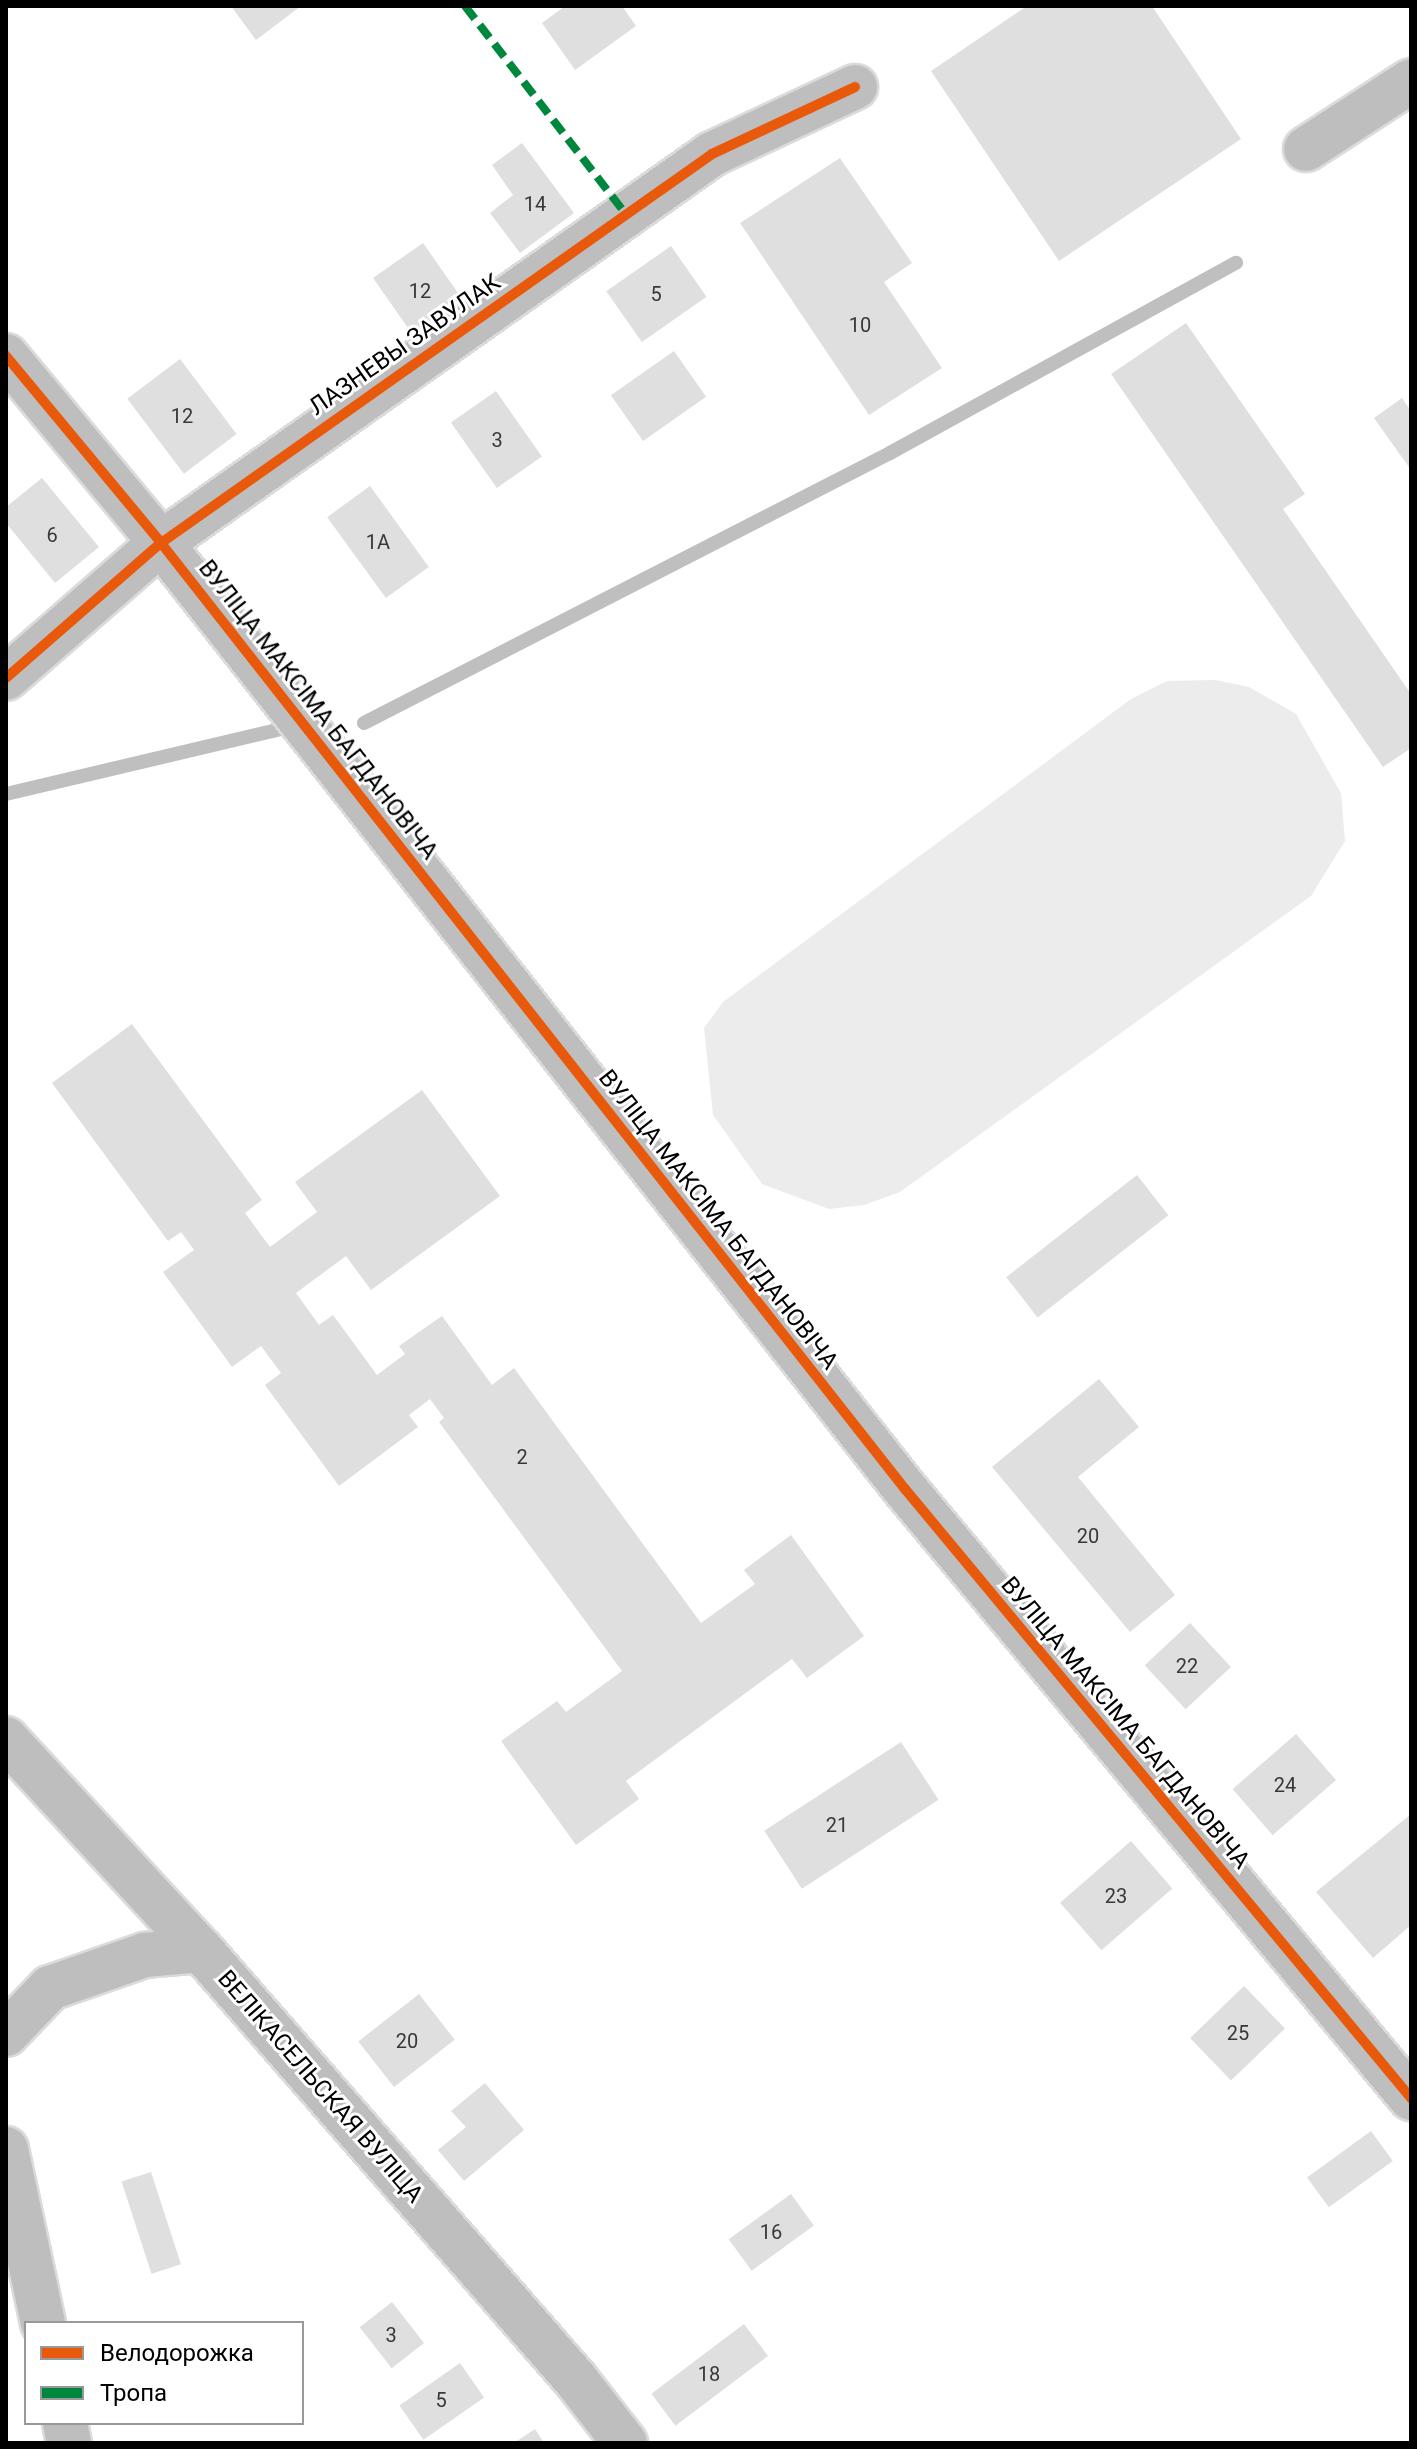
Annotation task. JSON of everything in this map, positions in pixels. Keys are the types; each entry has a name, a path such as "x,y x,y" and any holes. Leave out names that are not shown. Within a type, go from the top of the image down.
{"street":[{"path":"1306,149 1411,81"},
{"name":"ЛАЗНЕВЫ ЗАВУЛАК","path":"6,678 161,543 712,154 855,87"},
{"name":"ВУЛІЦА МАКСІМА БАГДАНОВІЧА","path":"6,356 161,543 905,1489 1411,2098"},
{"name":"ВЕЛІКАСЕЛЬСКАЯ ВУЛІЦА","path":"6,1739 201,1950 576,2380 625,2443"},
{"path":"6,2034 50,1988 145,1955 201,1950"},
{"path":"6,2149 43,2321"}],"shaded area":[{"path":"1215,680 1249,687 1296,714 1341,793 1345,841 1311,896 900,1192 864,1205 829,1209 762,1184 713,1115 704,1028 723,1002 1131,699 1167,681"}],"building":[{"path":"231,6 301,6 256,40"},
{"path":"565,6 622,6 636,26 575,70 542,23"},
{"path":"1027,6 1152,6 1241,139 1059,261 931,71"},
{"path":"522,143 574,213 520,253 490,213 513,195 492,165"},
{"path":"840,158 912,263 884,282 942,368 869,415 740,223"},
{"path":"423,243 466,304 416,339 373,278"},
{"path":"671,246 707,297 642,342 606,291"},
{"path":"1186,323 1305,494 1283,509 1411,694 1411,748 1383,767 1111,374"},
{"path":"674,351 706,397 643,441 611,395"},
{"path":"180,359 237,434 184,474 127,399"},
{"path":"496,391 542,457 497,488 451,423"},
{"path":"1402,398 1411,411 1411,470 1374,418"},
{"path":"42,478 99,547 55,583 6,523 6,507"},
{"path":"370,486 429,567 386,598 327,517"},
{"path":"132,1024 262,1200 245,1213 270,1247 317,1212 295,1182 422,1090 500,1196 371,1290 346,1256 296,1293 319,1325 333,1315 377,1375 405,1354 399,1346 442,1316 492,1385 514,1368 701,1623 755,1584 744,1570 791,1535 864,1636 807,1678 792,1659 626,1781 639,1799 576,1845 501,1741 557,1701 566,1712 622,1671 439,1422 444,1418 430,1399 409,1415 418,1427 339,1486 265,1385 281,1373 261,1346 232,1367 163,1272 194,1250 181,1232 168,1241 52,1083"},
{"path":"1137,1175 1168,1215 1038,1317 1006,1277"},
{"path":"1099,1379 1139,1427 1078,1477 1175,1595 1130,1632 992,1467"},
{"path":"1190,1623 1231,1667 1186,1709 1145,1665"},
{"path":"1296,1734 1336,1780 1273,1835 1233,1789"},
{"path":"901,1742 939,1800 802,1889 764,1831"},
{"path":"1411,1814 1411,1925 1373,1958 1316,1892"},
{"path":"1131,1841 1172,1889 1101,1950 1060,1903"},
{"path":"1244,1986 1285,2028 1231,2081 1190,2038"},
{"path":"419,1994 455,2040 394,2087 358,2041"},
{"path":"485,2083 524,2130 464,2181 438,2150 466,2127 451,2111"},
{"path":"1371,2131 1393,2161 1329,2207 1307,2177"},
{"path":"151,2172 181,2264 151,2274 122,2182"},
{"path":"791,2194 814,2226 752,2271 729,2239"},
{"path":"392,2302 424,2343 392,2368 360,2327"},
{"path":"744,2324 768,2356 675,2426 651,2394"},
{"path":"460,2363 484,2397 423,2440 399,2405"},
{"path":"535,2429 544,2443 514,2443"}],"waterway":[{"path":"364,723 890,453 1236,263"},
{"path":"6,794 297,725"}],"marked path":[{"path":"465,6 626,214"}],"cycle path":[{"path":"6,678 161,543 712,154 855,87"},
{"path":"6,356 161,543 905,1489 1411,2098"}]}
